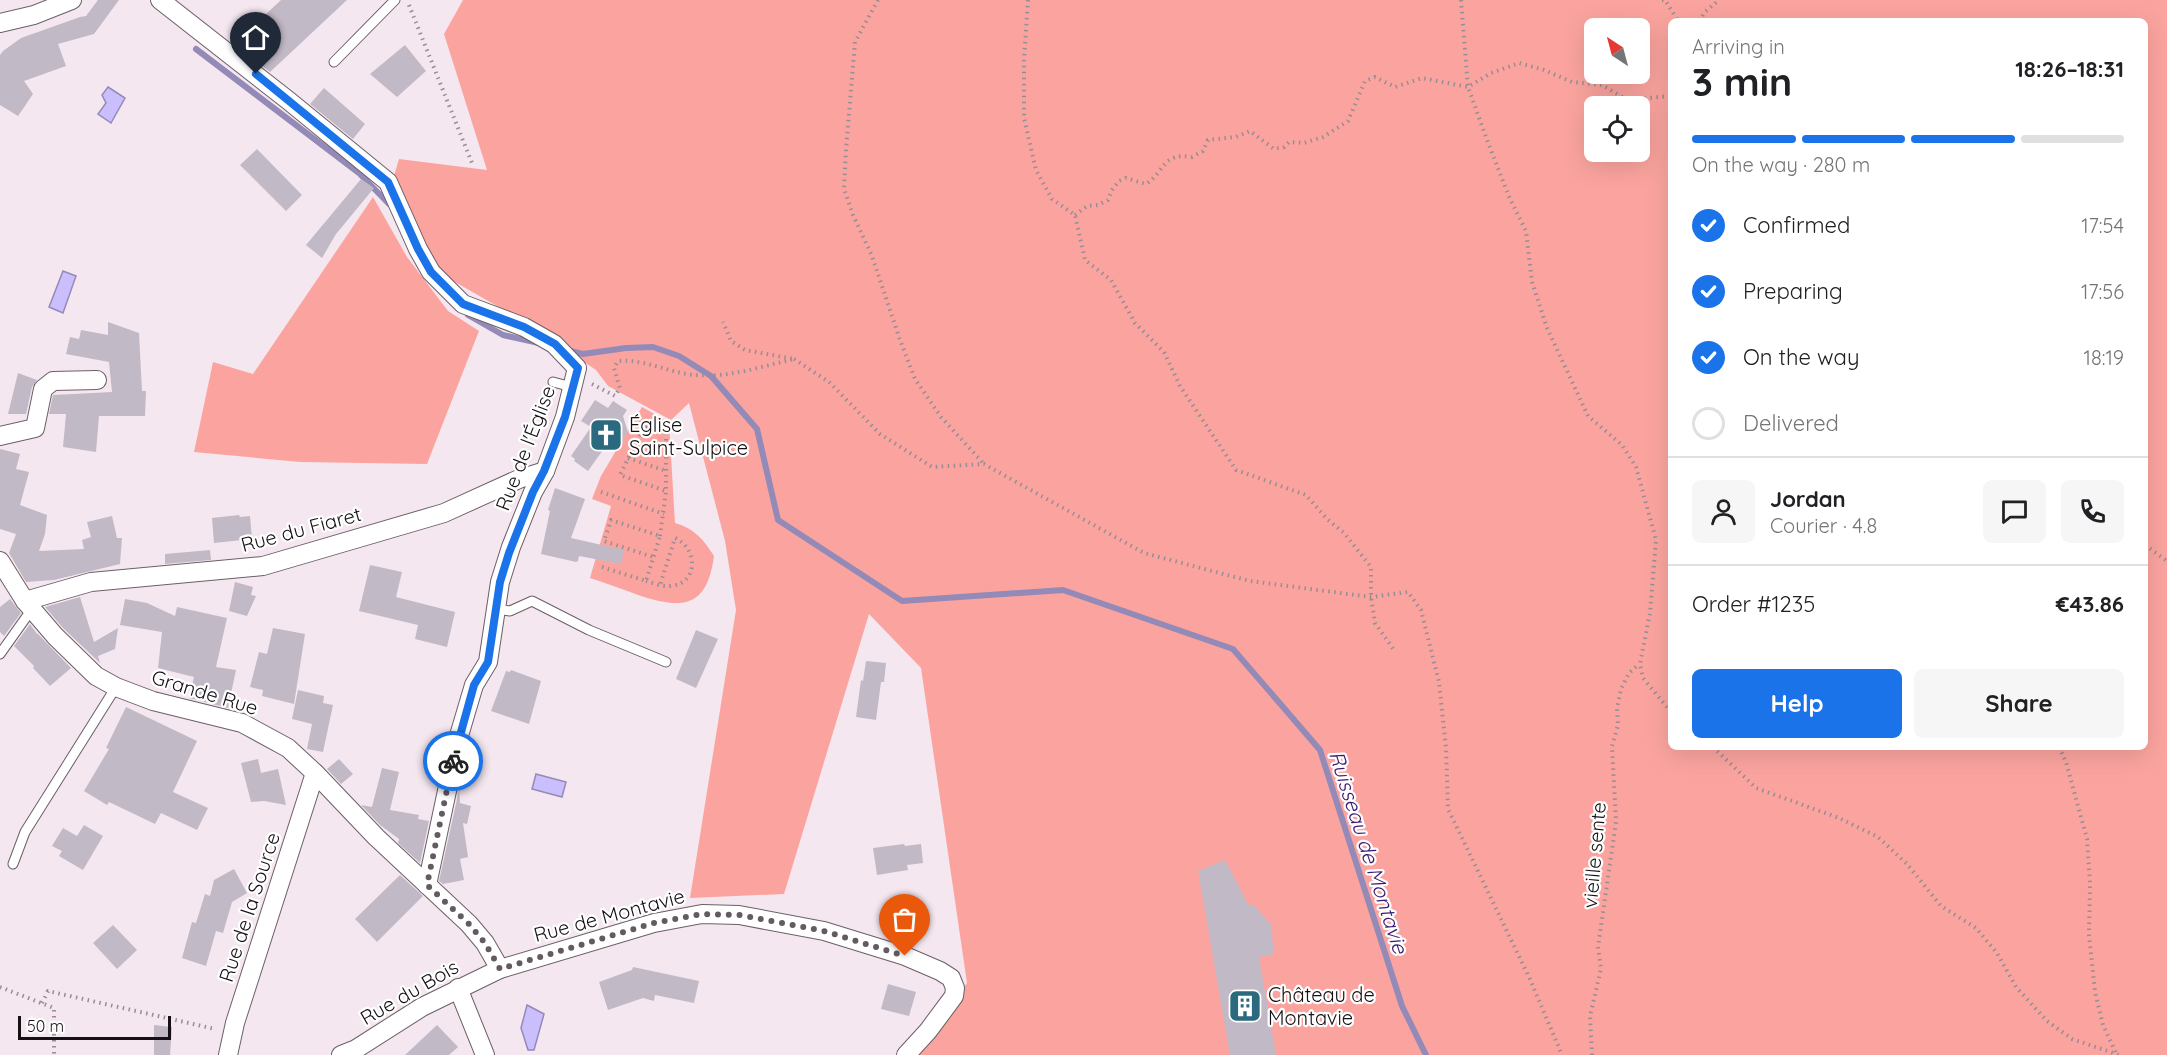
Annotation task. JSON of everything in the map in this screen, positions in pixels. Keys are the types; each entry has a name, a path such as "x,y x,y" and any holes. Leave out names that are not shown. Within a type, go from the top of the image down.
{"street":[{"path":"0,23 34,15 72,0"},
{"name":"Rue de l'Église","path":"160,0 290,101 388,182 418,249 431,272 463,304 524,327 555,344 578,368 565,417 544,471 533,492 500,582 488,662 474,685 458,739 427,885"},
{"path":"0,436 35,428 43,389 53,381 97,380"},
{"name":"Rue du Fiaret","path":"29,605 91,582 263,566 444,513 519,479 544,471"},
{"name":"Grande Rue","path":"0,561 29,605 55,636 96,676 116,687 153,701 242,723 288,748 376,837 469,924 485,943 500,969"},
{"name":"Rue de la Source","path":"228,1055 315,773"},
{"name":"Rue de Montavie","path":"500,969 654,923 702,914 739,915 824,931 905,956 951,978 955,988 954,996 928,1031 906,1055"},
{"name":"Rue du Bois","path":"341,1055 356,1049 422,1007 500,969"},
{"path":"458,988 485,1055"}],"lane":[{"path":"334,62 395,0"},
{"path":"553,382 572,387"},
{"path":"497,609 510,611 532,601 589,630 666,662"},
{"path":"0,654 29,605"},
{"path":"13,864 25,832 116,687"}],"path":[{"path":"405,0 472,163"},
{"path":"878,0 855,42 844,189 872,256 915,379 941,417 984,464 1144,552 1250,581 1371,597 1408,592 1421,610 1439,682 1446,748 1448,809 1529,977 1562,1055"},
{"path":"1028,0 1024,60 1024,118 1036,170 1052,199 1075,215 1085,260 1111,280 1135,323 1164,352 1180,386 1236,470 1306,495 1327,519 1344,533 1371,567 1371,597 1376,622 1394,650"},
{"path":"1461,0 1468,87 1510,200 1526,231 1532,282 1558,353 1588,416 1622,445 1636,467 1656,540 1650,614 1640,664 1643,678 1668,708"},
{"path":"1662,0 1665,0 1676,18"},
{"path":"1701,18 1719,0"},
{"path":"1075,215 1087,206 1098,205 1108,200 1119,181 1126,178 1146,184 1156,177 1161,166 1170,158 1192,157 1203,151 1208,140 1236,137 1250,131 1274,149 1284,147 1289,142 1304,143 1323,136 1348,121 1365,81 1375,77 1395,87 1422,78 1468,87 1491,73 1519,63 1544,70 1572,82 1602,85 1624,98 1668,96"},
{"path":"723,322 731,341 745,350 794,359 829,382 880,434 932,467 984,464"},
{"path":"620,388 614,368 618,361 634,360 687,374 711,376 794,359"},
{"path":"646,581 660,536 664,514 666,491 666,427 643,428 620,475 666,491"},
{"path":"628,458 666,471"},
{"path":"601,492 664,514"},
{"path":"653,557 604,541 611,520 660,536"},
{"path":"602,567 660,585 669,586 685,580 693,564 689,548 675,538 660,585"},
{"path":"2148,547 2167,561"},
{"name":"vieille sente","path":"1592,1055 1590,1016 1601,969 1598,947 1616,822 1612,746 1618,725 1617,708 1621,689 1629,673 1640,664"},
{"path":"1716,750 1756,788 1839,818 1878,837 1907,864 1941,906 1976,928 1997,953 2016,987 2047,1022 2072,1039 2118,1054"},
{"path":"2060,750 2066,762 2087,839 2090,883 2089,935 2095,992 2103,1025 2118,1054"},
{"path":"0,987 54,1008 54,1055"},
{"path":"42,1003 48,991 233,1033"}],"shaded area":[{"path":"463,0 2167,0 2167,1055 914,1055 967,983 921,668 869,614 784,894 690,898 736,610 725,541 689,403 671,420 608,386 596,370 523,321 427,266 393,179 399,159 487,170 444,34"},
{"path":"108,87 125,98 111,123 98,114 106,103 102,95"},
{"path":"373,197 407,257 448,311 479,331 427,464 300,462 194,452 213,362 253,374"},
{"path":"63,271 76,276 63,313 49,307"},
{"path":"642,407 669,422 675,523 698,535 714,556 706,586 690,601 668,603 654,600 590,578 611,506 592,499 601,476"},
{"path":"536,774 566,782 562,797 532,789"},
{"path":"527,1005 544,1014 534,1050 528,1050 521,1028"}],"building":[{"path":"98,0 119,0 94,34 58,44 66,66 24,81 33,94 18,116 0,105 0,55 3,51 21,38 86,16"},
{"path":"281,0 347,0 270,72 234,44"},
{"path":"405,45 426,71 397,97 370,74"},
{"path":"324,88 365,124 353,139 310,104"},
{"path":"257,149 302,195 286,211 240,165"},
{"path":"361,179 374,188 336,234 322,258 306,245"},
{"path":"108,322 139,333 142,391 146,391 145,416 99,416 96,452 63,447 66,414 49,414 53,395 112,392 109,362 66,354 70,337 79,339 81,330 108,335"},
{"path":"18,373 37,380 32,387 26,414 8,414"},
{"name":"Église Saint-Sulpice","path":"595,400 608,408 613,401 627,410 623,416 628,432 619,445 610,440 588,471 571,456 591,427 581,421"},
{"path":"0,449 20,454 16,469 29,472 20,505 47,515 45,534 39,551 84,549 82,540 91,537 87,522 112,516 117,538 122,538 120,564 54,580 26,582 9,553 16,534 0,529"},
{"path":"555,488 585,499 571,538 624,550 621,564 579,556 576,562 541,554 550,511 548,510"},
{"path":"239,515 240,517 250,516 252,539 214,543 212,518"},
{"path":"210,550 211,560 165,564 165,554"},
{"path":"370,565 402,572 396,597 455,612 447,647 415,639 418,625 359,611"},
{"path":"235,582 253,587 251,595 256,596 247,616 229,611"},
{"path":"80,597 94,642 118,628 115,649 98,656 100,663 63,628 45,607"},
{"path":"10,599 21,613 4,636 0,632 0,607"},
{"path":"125,599 147,603 175,616 177,607 227,618 216,667 236,670 228,708 189,698 194,677 158,668 162,632 120,625"},
{"path":"30,624 71,668 50,686 14,646"},
{"path":"273,628 305,634 294,704 262,696 263,690 250,687 259,652 267,654"},
{"path":"696,630 718,639 696,688 676,679"},
{"path":"866,661 886,663 876,720 856,717"},
{"path":"511,670 541,681 529,724 491,711 506,671"},
{"path":"298,690 324,696 323,703 333,705 323,752 307,749 312,724 292,719"},
{"path":"126,707 197,741 173,792 208,808 197,830 161,813 155,824 109,802 107,805 84,791 109,749 106,748"},
{"path":"258,759 261,773 278,769 286,805 264,801 251,802 241,763"},
{"path":"339,759 353,774 341,784 327,769"},
{"path":"382,768 399,772 390,810 419,815 418,819 429,821 420,863 398,843 399,839 380,825 361,805 372,807"},
{"path":"459,790 460,803 471,806 467,824 463,823 468,857 460,859 464,880 443,884 439,881"},
{"path":"84,825 103,836 83,870 59,856 62,851 52,846 63,828 77,836"},
{"path":"904,844 905,846 921,844 923,863 907,865 908,870 877,875 873,848"},
{"name":"Château de Montavie","path":"1225,860 1249,906 1253,904 1271,925 1274,954 1259,957 1276,1055 1230,1055 1198,871"},
{"path":"234,869 247,893 232,902 223,933 216,931 206,966 182,958 192,922 196,923 205,894 210,896 214,880"},
{"path":"400,875 423,896 377,942 355,919"},
{"path":"113,925 137,950 117,969 93,943"},
{"path":"633,967 699,981 694,1003 655,995 654,1001 643,998 608,1010 599,982 632,970"},
{"path":"888,984 916,992 909,1016 881,1009"},
{"path":"154,1025 172,1027 170,1055 154,1055"},
{"path":"437,1025 458,1047 449,1055 405,1055"}],"waterway":[{"name":"Ruisseau de Montavie","path":"196,49 359,173 389,204"},
{"name":"Ruisseau de Montavie","path":"468,315 503,335 539,343"},
{"name":"Ruisseau de Montavie","path":"566,350 583,354 653,347 679,356 711,376 757,429 778,520 902,601 1063,590 1233,649 1320,750 1402,1006 1426,1055"}],"way so far":[{"path":"453,761 427,885 469,924 485,943 500,969 654,923 702,914 739,915 824,931 905,956"}],"place":[{"name":"Église Saint-Sulpice","path":"606,435"},
{"name":"Château de Montavie","path":"1245,1006"}],"route":[{"path":"256,74 388,182 418,249 431,272 463,304 524,327 555,344 578,368 565,417 509,553 500,582 488,662 474,685 453,761"}]}
